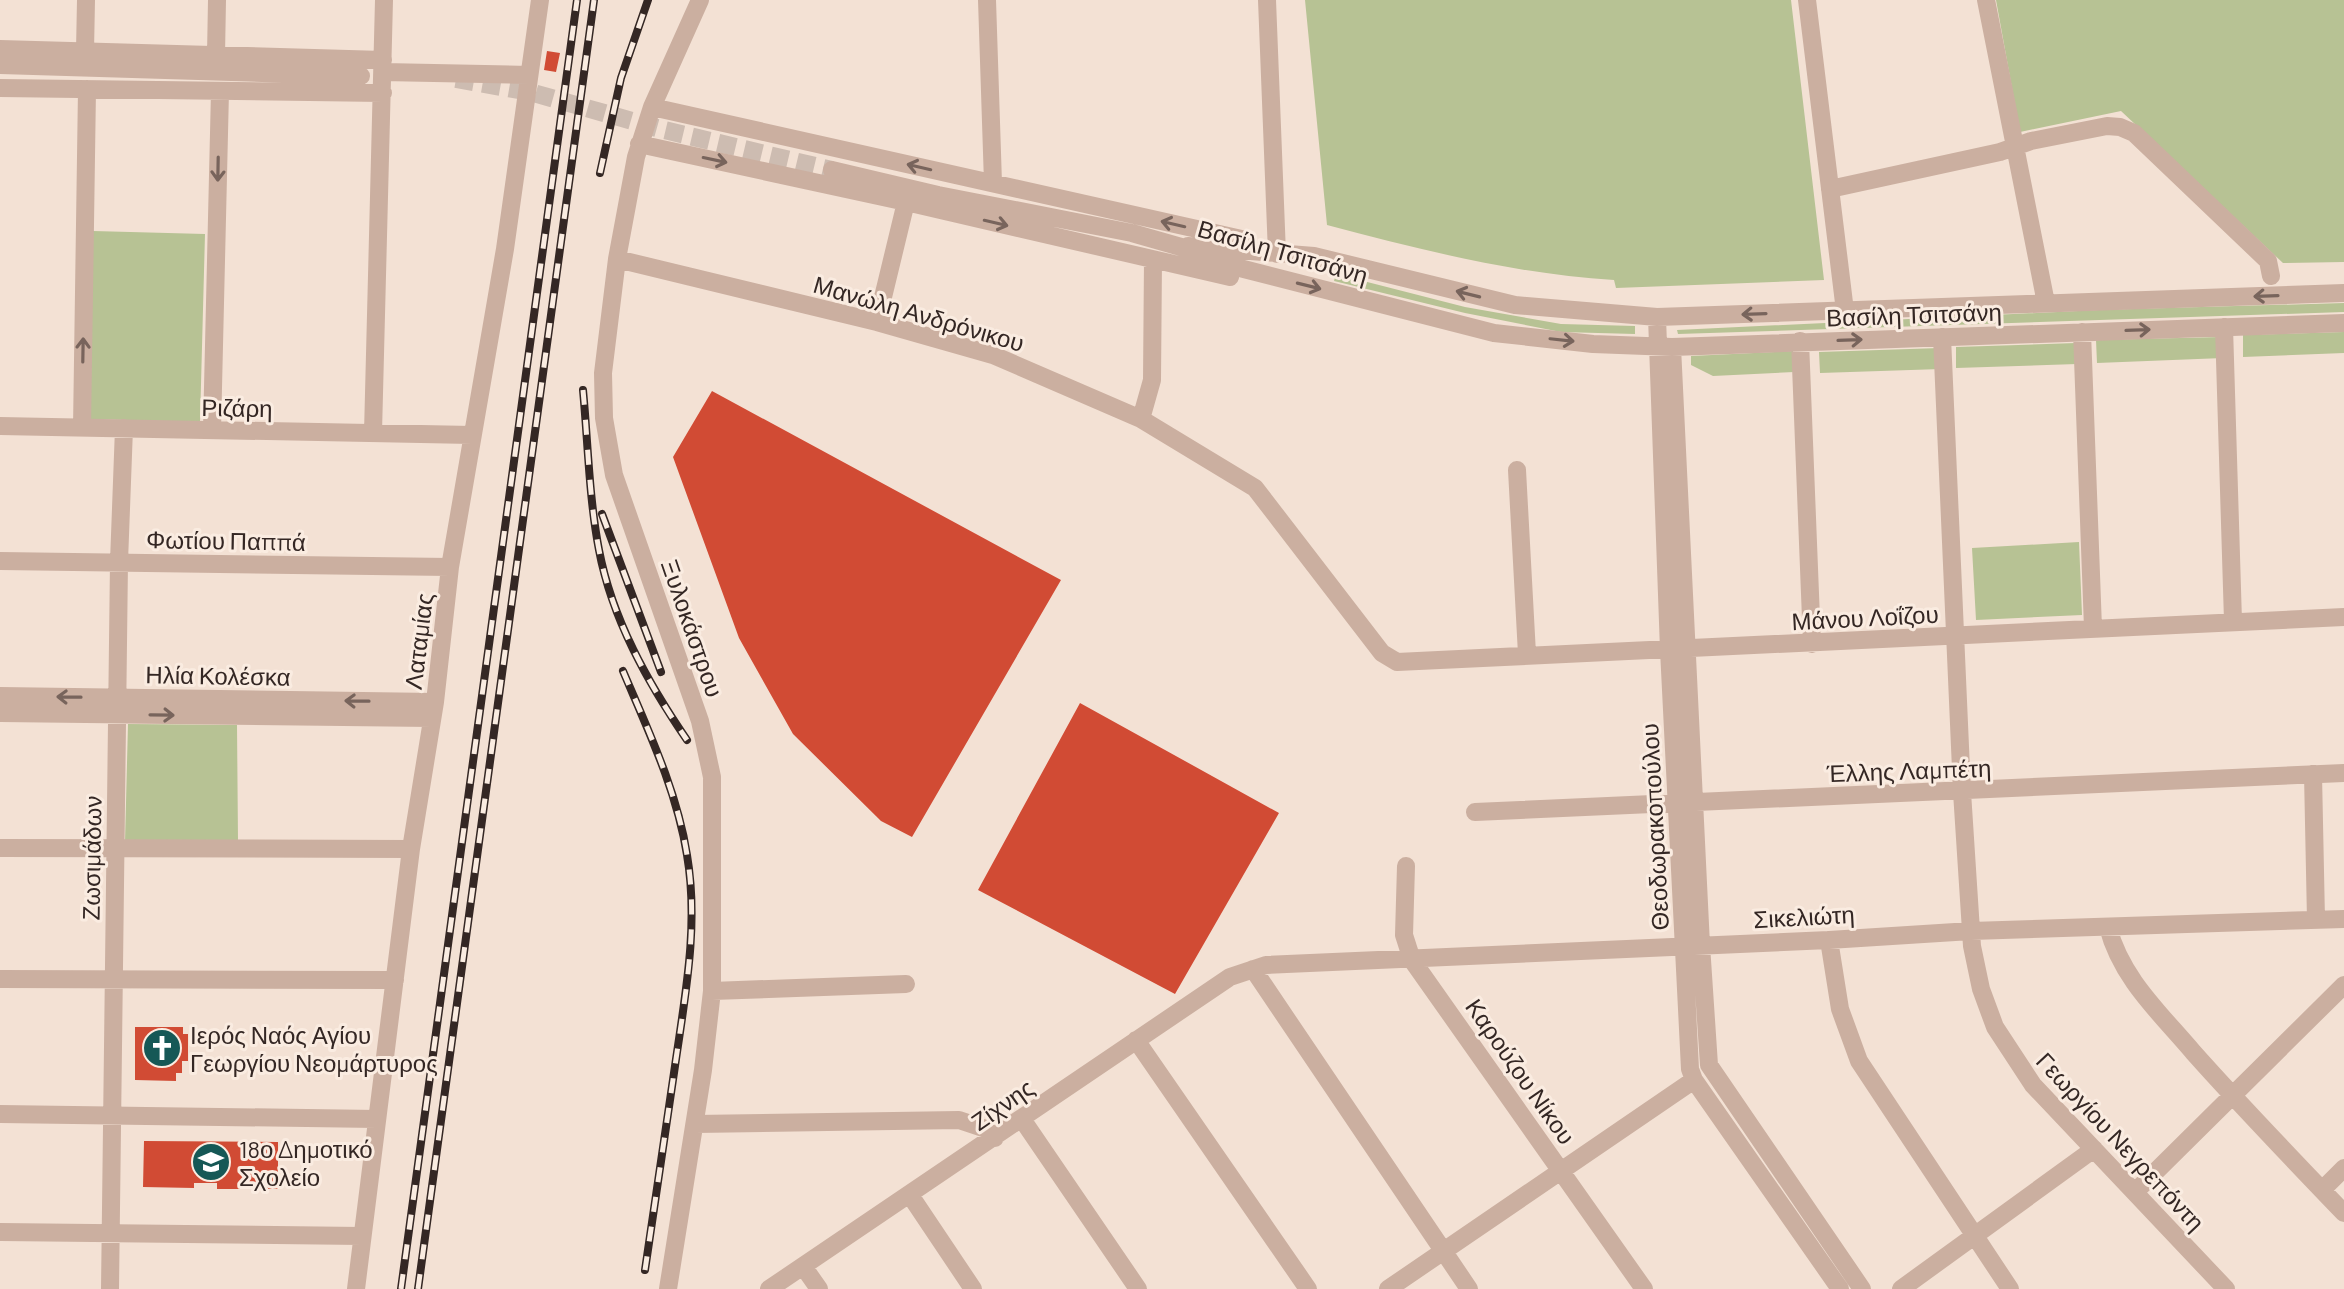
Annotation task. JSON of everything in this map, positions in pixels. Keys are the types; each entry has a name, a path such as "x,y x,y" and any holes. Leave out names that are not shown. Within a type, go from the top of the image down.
{"street":[{"path":"85,51 86,0"},
{"path":"216,55 217,0"},
{"path":"373,433 384,0"},
{"name":"Λαταμίας","path":"356,1289 450,567 505,249 540,0"},
{"name":"Ξυλοκάστρου","path":"674,1288 712,991 712,777 700,721 619,489 604,418 603,373 617,259 639,144 652,107 700,0"},
{"path":"987,0 993,183"},
{"path":"1267,0 1277,249"},
{"path":"1807,0 1845,311"},
{"path":"1986,0 2046,303"},
{"path":"2,62 85,51 216,55 529,75"},
{"path":"2,62 361,76"},
{"path":"0,88 383,93"},
{"path":"82,428 87,89"},
{"path":"212,430 220,91"},
{"name":"Βασίλη Τσιτσάνη","path":"652,107 1314,256 1515,305 1657,317 2344,293"},
{"path":"1830,189 2031,141 2107,126 2120,127 2134,133 2268,261 2271,276"},
{"path":"639,144 1237,278 1270,276"},
{"path":"832,170 938,195 1132,233 1181,247"},
{"path":"877,322 906,202"},
{"name":"Βασίλη Τσιτσάνη","path":"1181,247 1277,249"},
{"name":"Βασίλη Τσιτσάνη","path":"1181,247 1199,256 1270,276 1494,333 1593,344 1665,347 2344,323"},
{"name":"Μανώλη Ανδρόνικου","path":"617,259 877,322 993,355 1141,419 1255,488 1382,653 1389,658"},
{"path":"1141,419 1152,380 1153,260"},
{"path":"1657,317 1665,347 1692,946 1708,1056 1714,1074 1862,1289"},
{"path":"2224,327 2233,621"},
{"path":"2082,332 2093,628"},
{"name":"Γεωργίου Νεγρεπόντη","path":"1942,337 1962,792 1971,931 1981,989 2002,1038 2033,1085 2221,1288"},
{"path":"1800,341 1812,644"},
{"name":"Ριζάρη","path":"0,426 472,435"},
{"name":"Ζωσιμάδων","path":"110,1289 119,562 124,428"},
{"path":"1517,470 1527,654"},
{"name":"Φωτίου Παππά","path":"0,561 450,567"},
{"name":"Μάνου Λοΐζου","path":"1389,658 1406,663 1527,654 1812,644 2344,617"},
{"name":"Ηλία Κολέσκα","path":"0,696 117,706"},
{"name":"Ηλία Κολέσκα","path":"0,713 117,706 433,710"},
{"name":"Έλλης Λαμπέτη","path":"1475,812 2344,773"},
{"path":"2313,774 2316,920"},
{"path":"0,848 411,849"},
{"name":"Καρούζου Νίκου","path":"1406,866 1404,935 1412,960 1644,1289"},
{"name":"Σικελιώτη","path":"1260,967 1971,931 2344,919"},
{"path":"2108,927 2118,957 2132,981 2232,1095 2344,1213"},
{"path":"1829,940 1840,1009 1859,1061 2010,1289"},
{"name":"Θεοδωρακοπούλου","path":"1692,946 1690,1069 1694,1080 1840,1289"},
{"path":"1260,967 1469,1289"},
{"name":"Ζίχνης","path":"769,1289 1230,977 1260,967"},
{"path":"0,979 395,980"},
{"path":"712,991 906,984"},
{"path":"2135,1192 2344,985"},
{"path":"1136,1040 1308,1289"},
{"path":"1388,1289 1694,1080"},
{"path":"0,1114 377,1119"},
{"path":"1022,1119 1138,1289"},
{"path":"695,1124 959,1120 986,1129 995,1138"},
{"path":"1901,1289 2094,1149"},
{"path":"2322,1190 2344,1168"},
{"path":"910,1195 973,1289"},
{"path":"0,1232 362,1236"},
{"path":"803,1266 819,1289"}],"green space":[{"path":"1305,0 1791,0 1824,280 1616,288 1614,280 1505,267 1327,225"},
{"path":"1996,0 2344,0 2344,262 2283,263 2121,111 2020,132"},
{"path":"93,231 205,234 200,422 88,419"},
{"path":"1336,274 1465,307 1561,324 1635,326 1635,334 1561,332 1465,313 1334,281"},
{"path":"2344,303 2344,312 1678,334 1677,330 2098,310"},
{"path":"2344,332 2344,353 2243,357 2243,335"},
{"path":"2222,337 2223,358 2097,363 2096,340"},
{"path":"2076,343 2077,364 1956,368 1956,347"},
{"path":"1940,348 1941,369 1820,373 1819,352"},
{"path":"1793,351 1794,372 1713,376 1691,365 1691,356"},
{"path":"2079,542 2082,615 1976,620 1972,548"},
{"path":"128,724 237,725 238,840 125,842"}],"building":[{"path":"547,51 560,53 556,72 544,70"},
{"path":"712,391 1061,580 912,837 881,821 793,734 739,638 673,457"},
{"path":"1080,703 1279,813 1175,994 978,890"},
{"name":"Ιερός Ναός Αγίου Γεωργίου Νεομάρτυρος","path":"135,1027 183,1027 183,1034 188,1034 188,1061 182,1061 182,1073 176,1073 176,1081 135,1080"},
{"name":"18ο Δημοτικό Σχολείο","path":"144,1141 278,1142 278,1189 217,1189 217,1183 194,1183 194,1188 143,1187"}],"tunnel":[{"path":"456,79 530,92 664,130 832,170"}],"railway":[{"path":"401,1289 577,0"},
{"path":"418,1289 594,0"},
{"path":"600,173 621,78 648,0"},
{"path":"583,390 593,511 605,576 633,650 687,740"},
{"path":"602,514 661,672"},
{"path":"623,671 661,761 676,808 687,855 692,908 686,987 645,1270"}],"place":[{"name":"Ιερός Ναός Αγίου Γεωργίου Νεομάρτυρος","path":"162,1048"},
{"name":"18ο Δημοτικό Σχολείο","path":"211,1162"}]}
